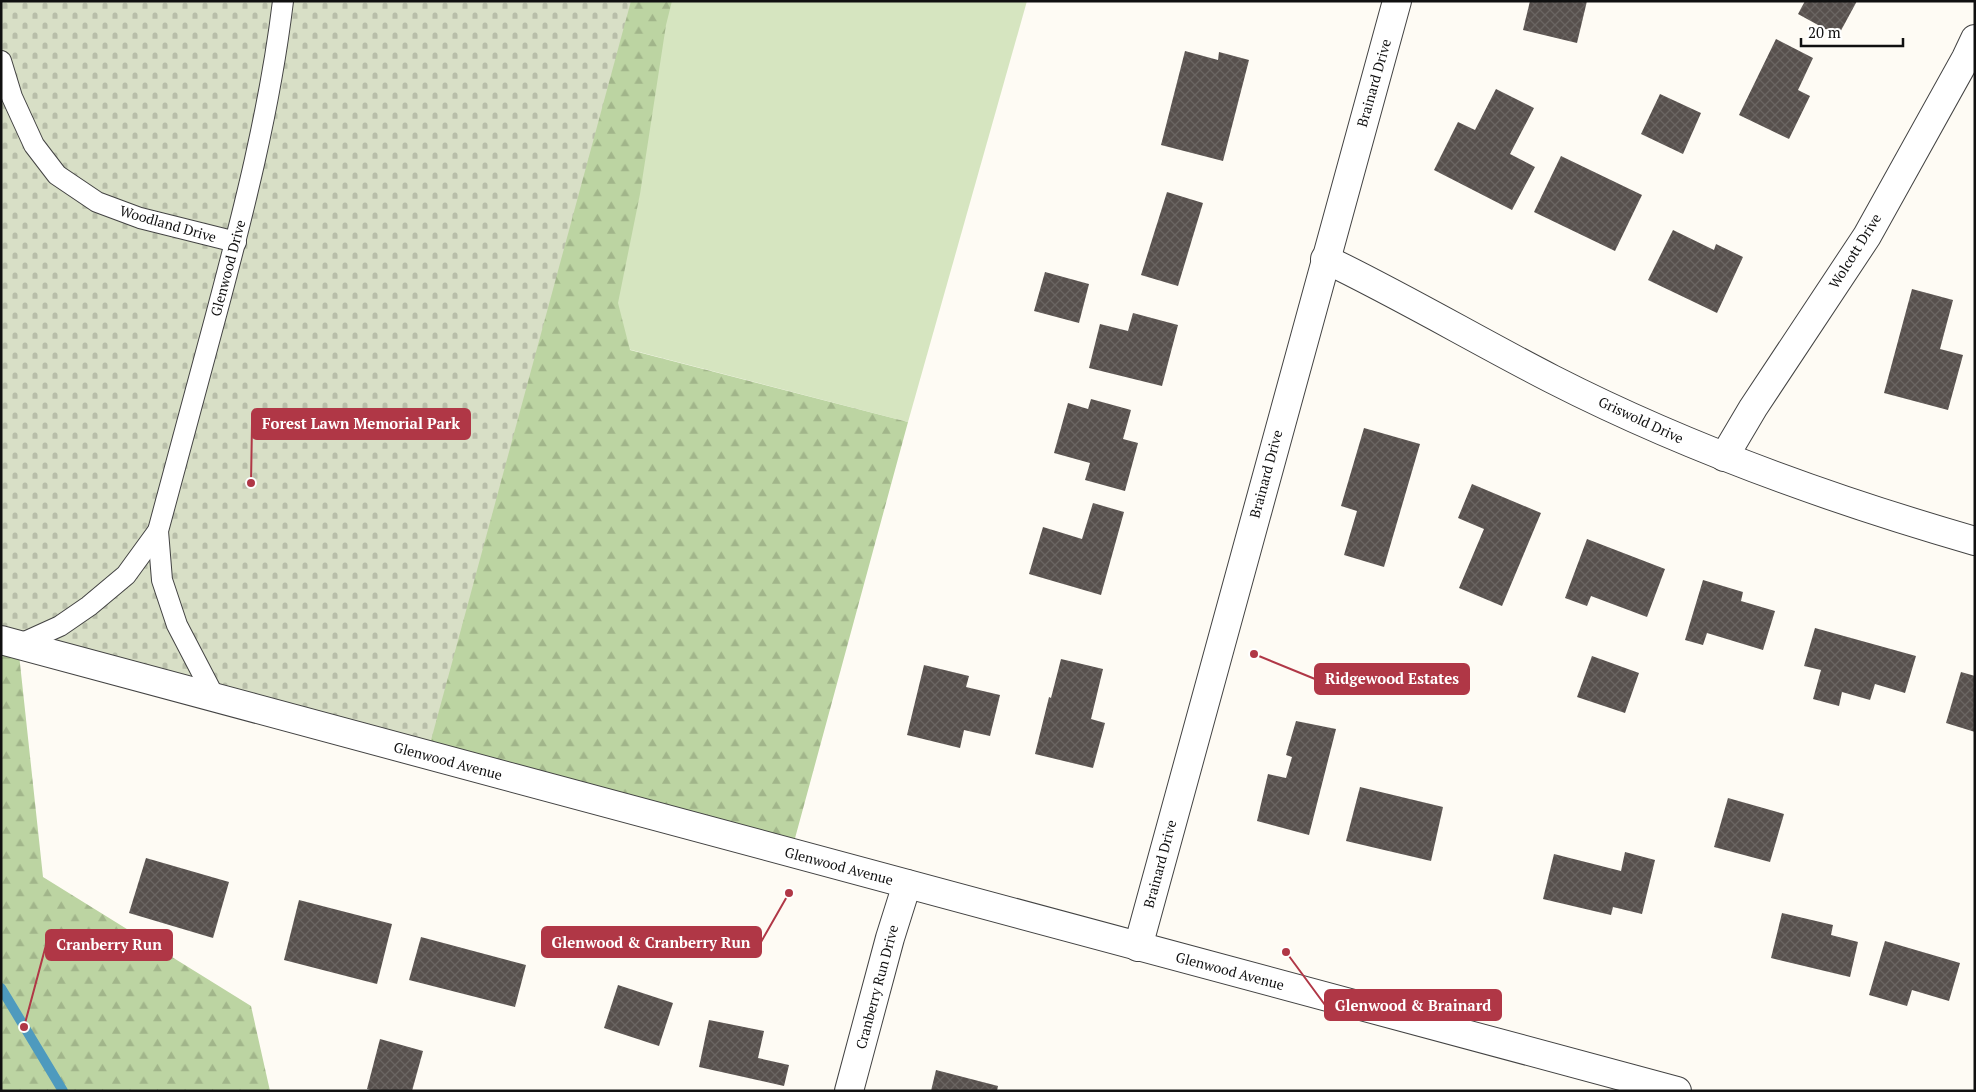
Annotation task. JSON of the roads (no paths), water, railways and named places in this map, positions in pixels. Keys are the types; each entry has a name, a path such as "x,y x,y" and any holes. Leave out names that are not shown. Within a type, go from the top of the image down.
{"street":[{"name":"Brainard Drive","path":"1138,947 1397,1"},
{"name":"Wolcott Drive","path":"1724,457 1753,408 1867,236 1975,39"},
{"name":"Griswold Drive","path":"1325,259 1380,285 1552,379 1724,457 1821,493 1975,542"},
{"name":"Glenwood Avenue","path":"10,642 1677,1091"},
{"name":"Cranberry Run Drive","path":"850,1091 906,884"}],"lane":[{"name":"Glenwood Drive","path":"215,698 177,625 162,580 158,531 236,242 255,162 276,61 283,1"},
{"name":"Woodland Drive","path":"1,61 12,97 34,145 57,175 97,202 140,218 236,242"},
{"name":"Glenwood Drive","path":"10,642 60,626 89,606 126,575 158,531"}],"waterway":[{"path":"1,988 63,1091"}],"place":[{"name":"Forest Lawn Memorial Park","path":"251,483"},
{"name":"Ridgewood Estates","path":"1254,654"},
{"name":"Glenwood & Cranberry Run","path":"789,893"},
{"name":"Glenwood & Brainard","path":"1286,952"},
{"name":"Cranberry Run","path":"24,1027"}]}
